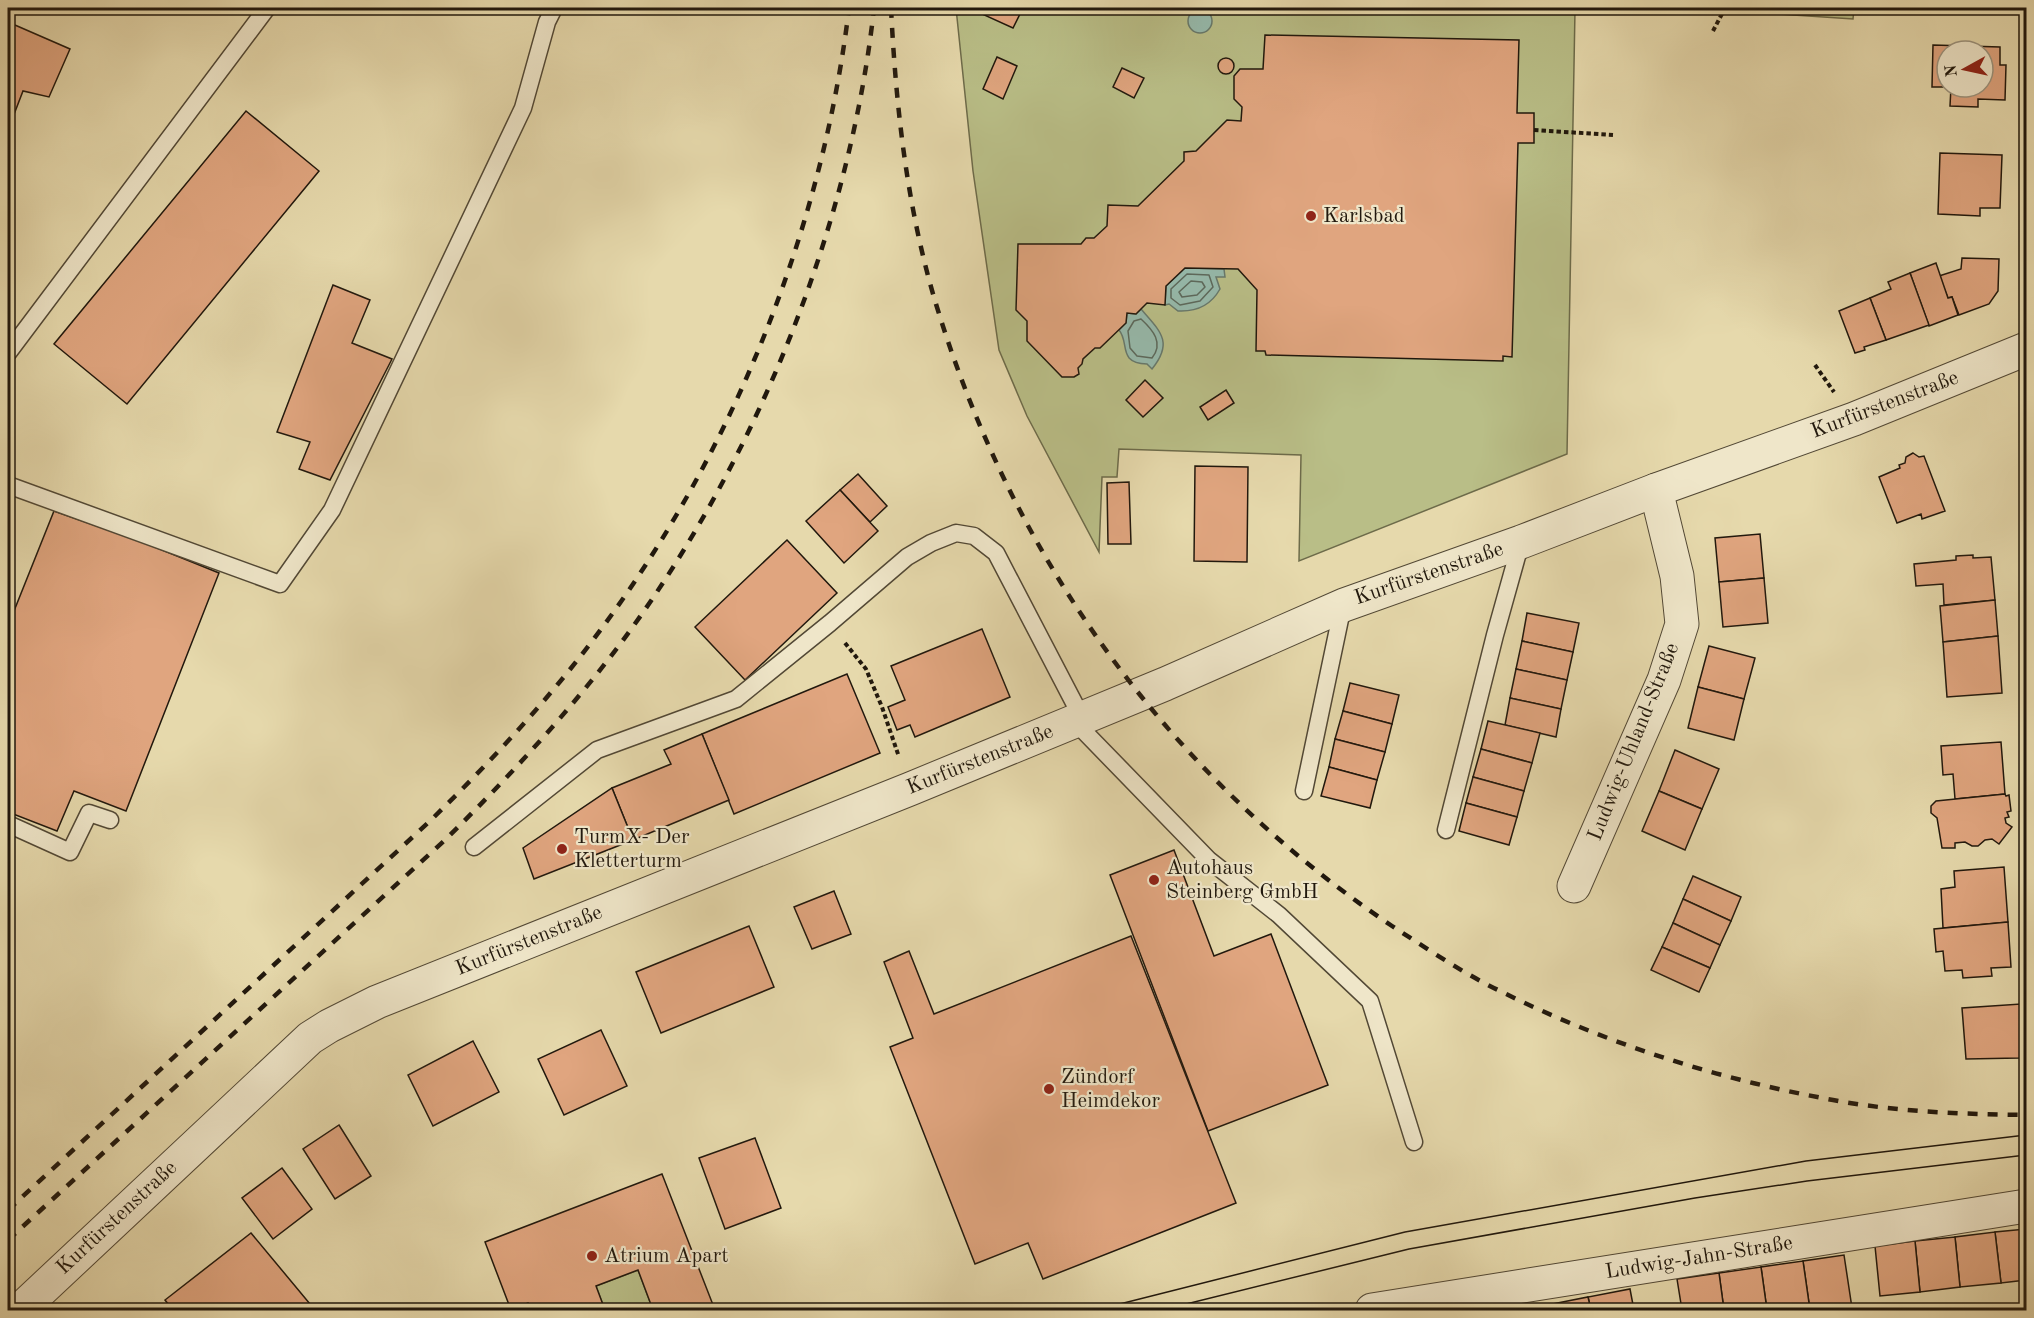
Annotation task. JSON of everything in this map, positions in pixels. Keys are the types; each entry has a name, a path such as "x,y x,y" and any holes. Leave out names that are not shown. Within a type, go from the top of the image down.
{"street":[{"name":"Kurfürstenstraße","path":"20,1311 310,1038 377,1002 910,789 1165,684 1344,605 1854,419 2026,349"},
{"name":"Ludwig-Uhland-Straße","path":"1574,886 1664,680 1682,624 1677,576 1656,490"},
{"name":"Ludwig-Jahn-Straße","path":"1372,1311 2026,1206"}],"lane":[{"path":"8,353 267,8"},
{"path":"8,485 280,584 332,510 523,108 547,22 554,8"},
{"path":"474,847 597,750 736,699 907,557 931,543 956,533 974,536 996,553 1078,720 1209,860 1279,915 1370,1001 1414,1142"},
{"path":"1446,830 1495,634 1521,542"},
{"path":"1304,791 1344,605"},
{"path":"8,824 70,852 89,813 110,820"}],"path":[{"path":"1713,31 1725,8"},
{"path":"1534,130 1613,135"},
{"path":"830,623 866,669 882,707 910,789"}],"green space":[{"name":"Karlsbad","path":"956,8 1854,8 1853,19 1730,11 1575,10 1567,454 1299,561 1301,455 1119,449 1117,477 1102,477 1099,552 1027,416 999,350 973,171"},
{"path":"638,1270 653,1310 605,1310 596,1286"}],"water":[{"path":"1195,9 1205,9 1212,16 1212,26 1205,33 1195,33 1188,26 1188,16"},
{"path":"1185,268 1224,269 1225,277 1216,277 1220,289 1208,303 1197,309 1178,311 1169,304 1165,305 1166,286"},
{"path":"1141,309 1162,337 1162,351 1152,369 1147,364 1138,363 1128,356 1119,330 1126,323 1127,313 1136,314"}],"building":[{"path":"985,8 1023,8 1013,28 982,14"},
{"path":"1937,8 2006,8 2006,13 1937,11"},
{"path":"8,22 70,49 49,97 23,91 8,130"},
{"name":"Karlsbad","path":"1265,35 1519,40 1517,113 1534,113 1534,143 1518,143 1512,357 1503,356 1503,361 1266,355 1265,351 1256,351 1257,290 1238,269 1185,268 1166,286 1165,305 1147,303 1136,314 1127,313 1126,323 1100,348 1095,348 1083,359 1078,368 1079,374 1074,377 1062,377 1027,341 1027,321 1016,310 1018,244 1081,244 1086,238 1094,238 1107,226 1108,205 1138,206 1184,161 1184,152 1196,151 1227,120 1241,121 1242,107 1234,99 1234,76 1240,69 1263,69"},
{"path":"1933,45 1935,45 1935,87 1932,87"},
{"path":"1995,47 2000,47 2000,65 2006,65 2005,100 1978,99 1995,99"},
{"path":"997,57 1017,66 1003,99 983,89"},
{"path":"1223,58 1229,58 1234,66 1232,72 1223,74 1218,69 1218,63"},
{"path":"1122,68 1144,78 1134,98 1113,87"},
{"path":"1950,99 1978,99 1978,107 1950,106"},
{"path":"246,111 319,171 127,404 54,344"},
{"path":"1940,153 2002,155 2000,208 1980,208 1980,216 1938,214"},
{"path":"1962,258 1999,259 1998,291 1989,304 1959,315 1952,297 1948,298 1939,276 1961,269"},
{"path":"1936,263 1948,298 1952,297 1958,315 1929,326 1910,273"},
{"path":"1910,273 1929,325 1886,340 1870,298 1891,289 1888,282"},
{"path":"333,285 370,300 352,343 392,359 330,480 299,469 310,442 277,432"},
{"path":"1870,298 1886,340 1864,347 1865,350 1855,353 1839,311"},
{"path":"1145,380 1163,398 1143,417 1126,400"},
{"path":"1226,390 1234,403 1208,420 1200,407"},
{"path":"1913,453 1919,457 1924,456 1945,511 1922,519 1921,514 1897,523 1879,477 1900,468 1899,465 1905,463 1906,457"},
{"path":"1195,466 1248,467 1247,562 1194,561"},
{"path":"858,474 887,506 870,522 840,490"},
{"path":"1129,482 1131,544 1108,544 1107,483"},
{"path":"840,490 878,531 844,563 806,521"},
{"path":"54,511 140,541 219,573 126,811 74,791 57,831 8,812 8,626"},
{"path":"1760,534 1764,578 1719,582 1715,538"},
{"path":"787,540 837,593 745,680 695,627"},
{"path":"1973,555 1973,558 1991,557 1995,600 1944,605 1943,584 1916,586 1914,564 1956,560 1956,556"},
{"path":"1764,578 1768,623 1723,627 1719,582"},
{"path":"1995,600 1998,636 1943,642 1940,606"},
{"path":"1527,613 1579,623 1573,652 1522,641"},
{"path":"982,629 1010,697 915,737 910,725 897,730 888,707 905,700 891,666"},
{"path":"1998,636 2002,693 1947,697 1943,642"},
{"path":"1522,641 1573,652 1567,680 1516,669"},
{"path":"1709,646 1755,658 1744,699 1698,687"},
{"path":"1516,669 1567,680 1561,709 1510,698"},
{"path":"847,674 880,753 734,814 702,734"},
{"path":"1350,683 1399,695 1392,724 1343,711"},
{"path":"1698,687 1744,699 1734,740 1688,728"},
{"path":"1510,698 1561,709 1556,737 1505,725"},
{"path":"1343,711 1392,724 1385,752 1335,739"},
{"path":"1488,721 1540,733 1532,763 1481,749"},
{"path":"702,734 729,800 633,840 612,788 671,764 664,750"},
{"path":"1335,739 1385,752 1377,780 1329,767"},
{"path":"2001,742 2005,794 1955,799 1953,774 1943,775 1941,746"},
{"path":"1481,749 1532,763 1524,791 1473,777"},
{"path":"1675,750 1719,769 1702,809 1659,791"},
{"path":"1329,767 1377,780 1370,808 1321,796"},
{"path":"1473,777 1524,791 1517,817 1466,803"},
{"path":"612,788 633,840 534,879 523,848"},
{"path":"1659,791 1702,809 1685,850 1642,831"},
{"path":"2009,795 2011,811 2007,812 2009,817 2005,818 2006,823 2012,827 1999,844 1992,839 1985,840 1978,846 1965,842 1955,843 1955,848 1942,848 1937,818 1931,813 1931,806 1936,801"},
{"path":"1466,803 1517,817 1509,845 1459,831"},
{"path":"1174,850 1214,956 1271,934 1328,1085 1208,1131 1110,875"},
{"path":"2004,867 2008,922 1943,928 1941,889 1955,887 1954,871"},
{"path":"1693,876 1741,897 1731,921 1683,899"},
{"path":"834,891 851,934 812,949 794,907"},
{"path":"1683,899 1731,921 1720,945 1673,923"},
{"path":"2008,922 2011,967 1991,968 1992,976 1963,978 1962,970 1945,971 1943,951 1936,952 1934,929"},
{"path":"1673,923 1720,945 1710,968 1662,947"},
{"path":"749,926 774,987 661,1033 636,972"},
{"name":"Zündorf Heimdekor","path":"1131,936 1236,1203 1043,1279 1028,1243 975,1264 890,1047 913,1038 884,962 909,951 934,1014"},
{"path":"1662,947 1710,968 1699,992 1651,970"},
{"path":"2021,1004 2022,1039 2026,1041 2025,1056 1966,1059 1962,1008"},
{"path":"601,1030 627,1086 564,1115 538,1059"},
{"path":"473,1041 499,1092 433,1126 408,1075"},
{"path":"339,1125 371,1176 335,1199 303,1149"},
{"path":"755,1138 781,1208 725,1229 699,1158"},
{"path":"282,1168 312,1209 273,1239 242,1198"},
{"name":"Atrium Apart","path":"662,1174 715,1310 653,1310 638,1270 596,1286 605,1310 531,1310 528,1303 511,1310 485,1242"},
{"path":"2026,1229 2026,1280 2001,1283 1995,1232"},
{"path":"1995,1232 2001,1283 1960,1287 1955,1237"},
{"path":"251,1233 315,1310 173,1310 165,1300"},
{"path":"1955,1237 1960,1287 1920,1292 1915,1241"},
{"path":"1915,1241 1920,1292 1880,1296 1875,1246"},
{"path":"1844,1255 1852,1308 1810,1310 1803,1261"},
{"path":"1803,1261 1810,1310 1767,1310 1761,1267"},
{"path":"1761,1267 1767,1310 1724,1310 1719,1273"},
{"path":"1719,1273 1724,1310 1682,1310 1677,1279"},
{"path":"1630,1289 1634,1310 1591,1310 1588,1297"},
{"path":"1588,1297 1591,1310 1543,1310 1542,1306"}],"tram line":[{"path":"1096,1310 1405,1232 1806,1161 2026,1135"},
{"path":"1162,1310 1409,1249 1695,1198 1807,1181 2026,1155"}],"railway":[{"path":"8,1210 430,821 543,702 614,611 666,533 711,451 752,366 786,279 813,189 835,99 849,8"},
{"path":"8,1240 445,840 537,744 621,643 669,573 713,499 753,422 788,341 818,259 843,175 862,91 874,8"},
{"path":"891,8 904,158 917,231 936,304 969,398 1009,489 1056,574 1110,655 1170,731 1238,802 1312,867 1392,926 1484,983 1579,1027 1704,1070 1833,1100 1905,1110 2026,1115"}],"place":[{"name":"Karlsbad","path":"1311,216"},
{"name":"TurmX- Der Kletterturm","path":"562,849"},
{"name":"Autohaus Steinberg GmbH","path":"1154,880"},
{"name":"Zündorf Heimdekor","path":"1049,1089"},
{"name":"Atrium Apart","path":"592,1256"}]}
